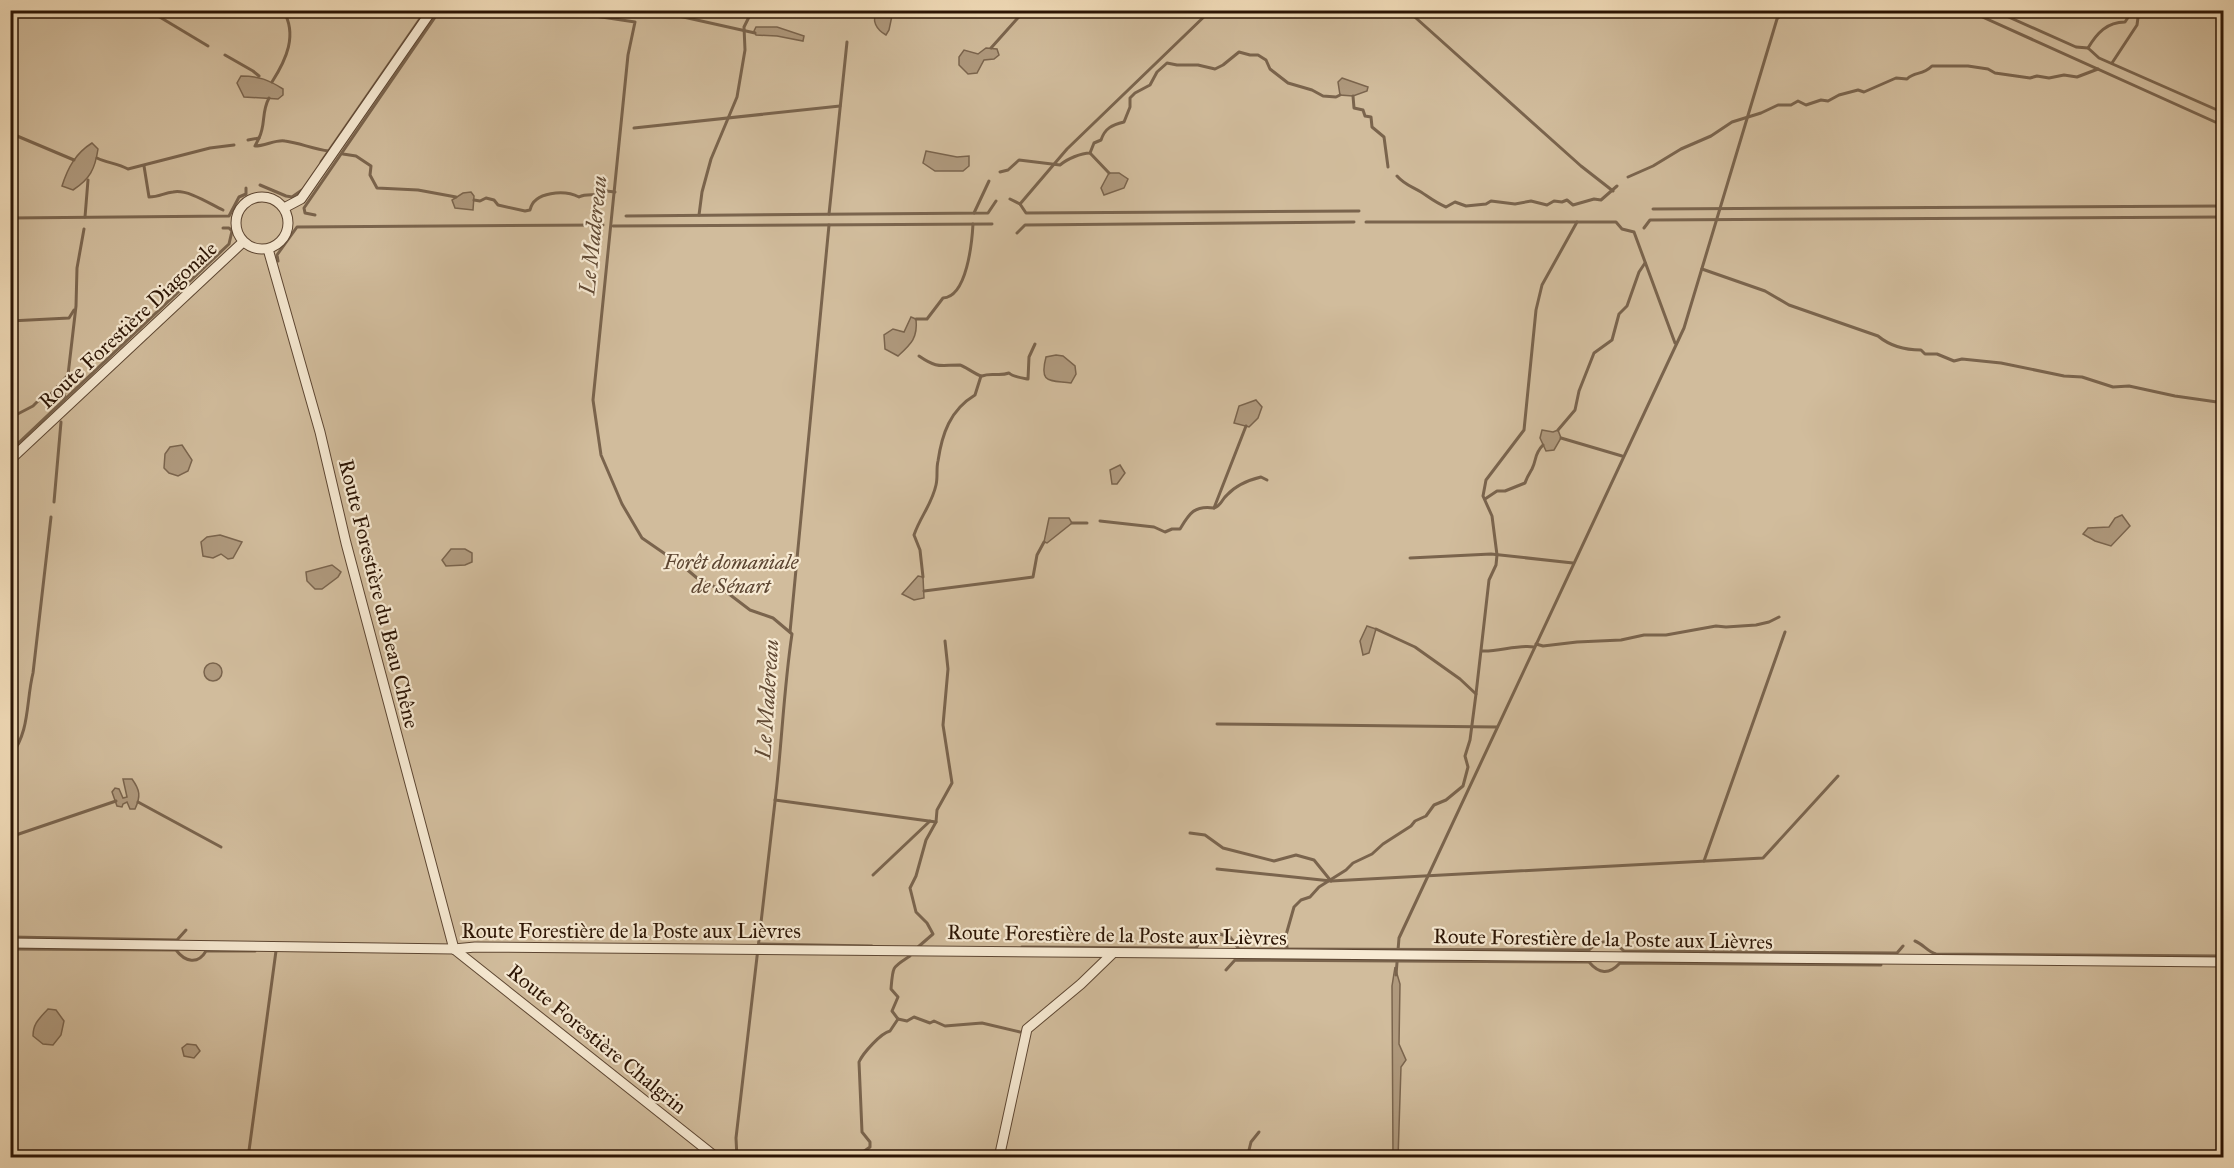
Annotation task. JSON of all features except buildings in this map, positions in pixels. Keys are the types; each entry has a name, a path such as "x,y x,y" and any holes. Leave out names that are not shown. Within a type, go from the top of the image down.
{"street":[{"path":"284,208 302,199 432,10"},
{"path":"268,197 279,202 284,208 289,221 284,237 277,245 268,249 250,247 243,242 237,231 236,219 240,208 248,200 268,197"},
{"name":"Route Forestière Diagonale","path":"10,460 243,242"},
{"name":"Route Forestière du Beau Chêne","path":"268,249 320,432 346,543 454,949"},
{"name":"Route Forestière de la Poste aux Lièvres","path":"10,943 454,949 475,947 2223,962"},
{"name":"Route Forestière Chalgrin","path":"454,949 717,1158"},
{"path":"999,1158 1027,1029 1081,984 1113,953"}],"green space":[{"name":"Forêt domaniale de Sénart","path":"10,11 2223,11 2223,1157 11,1157"}],"shaded area":[{"path":"878,11 893,11 886,35 875,21"},
{"path":"756,27 777,27 804,36 803,41 756,35 754,31"},
{"path":"986,48 997,49 999,55 994,59 984,60 977,73 968,74 959,65 959,57 964,50 978,54"},
{"path":"241,76 268,81 283,89 283,95 278,99 244,97 237,83"},
{"path":"1342,78 1368,87 1367,91 1353,96 1340,95 1338,82"},
{"path":"92,143 98,149 88,177 73,190 62,186 73,161"},
{"path":"926,151 957,157 969,156 969,166 963,171 935,171 923,163"},
{"path":"1109,173 1119,173 1128,179 1124,188 1104,195 1101,188"},
{"path":"471,192 474,196 473,210 455,208 452,200 463,193"},
{"path":"911,317 916,319 916,326 915,336 910,344 898,356 885,349 884,335 893,329 904,332"},
{"path":"1063,356 1075,366 1076,374 1071,383 1052,381 1045,376 1046,357"},
{"path":"1256,400 1262,407 1258,418 1249,427 1234,423 1239,406"},
{"path":"1542,430 1553,432 1558,430 1561,438 1554,450 1546,451 1540,438"},
{"path":"182,445 192,460 188,471 178,476 169,473 164,468 165,454 170,447"},
{"path":"1120,465 1125,473 1117,484 1112,484 1110,470"},
{"path":"2122,515 2130,526 2111,546 2083,534 2088,528 2109,527 2115,518"},
{"path":"1049,518 1069,518 1072,523 1047,543 1044,542"},
{"path":"220,535 242,542 233,558 228,559 221,554 213,558 203,556 201,542 207,537"},
{"path":"451,549 465,549 472,553 472,562 465,565 446,566 442,560"},
{"path":"332,565 341,572 322,589 315,589 307,581 306,572"},
{"path":"918,576 923,577 924,598 914,600 902,594"},
{"path":"1367,626 1376,629 1369,653 1363,655 1360,641"},
{"path":"209,663 217,663 222,668 220,679 209,681 204,676 204,668"},
{"path":"123,779 132,779 137,786 139,797 135,809 130,809 127,802 122,807 117,806 112,792 115,788 119,789 123,798 127,797"},
{"path":"1395,967 1400,984 1399,1044 1406,1060 1401,1067 1398,1158 1393,1157 1392,986"},
{"path":"48,1009 56,1010 64,1021 61,1035 53,1045 43,1044 33,1036 36,1024"},
{"path":"187,1044 196,1045 200,1051 194,1058 184,1056 182,1048"}],"waterway":[{"path":"148,10 208,46"},
{"path":"272,82 286,56 290,38 290,29 283,10"},
{"path":"321,162 426,10"},
{"path":"315,215 305,213 304,208 440,10"},
{"name":"Le Madereau","path":"590,10 595,16 635,22 628,55 593,400 601,455 622,504 642,538 697,578 729,594 750,610 773,618 792,634 736,1138 737,1158"},
{"path":"652,10 755,33"},
{"path":"699,215 702,192 711,159 737,97 745,50 744,27 749,17 749,10"},
{"path":"991,48 1025,10"},
{"path":"1010,199 1020,204 1067,149 1211,10"},
{"path":"1407,10 1581,166 1613,191"},
{"path":"1396,975 1399,938 1684,328 1777,19 1786,10"},
{"path":"1967,10 2224,126"},
{"path":"1993,10 2076,47 2088,48 2099,58 2224,113"},
{"path":"2088,48 2103,29 2125,22 2133,10"},
{"path":"2112,63 2137,25 2139,10"},
{"path":"829,214 847,42"},
{"path":"1000,172 1008,170 1019,160 1060,165 1074,157 1090,153 1094,143 1101,140 1107,130 1124,122 1130,107 1130,98 1150,85 1157,72 1167,63 1198,65 1215,69 1239,52 1258,55 1266,60 1270,69 1288,83 1323,96 1340,95"},
{"path":"225,55 259,76"},
{"path":"1628,177 1711,136 1732,122 1778,105 1791,105 1798,101 1806,105 1821,100 1828,101 1839,95 1858,90 1864,92 1896,78 1907,79 1932,66 1968,66 2030,78 2064,75 2077,77 2098,69"},
{"path":"1353,96 1354,108 1363,110 1365,116 1371,117 1372,127 1384,137 1388,167"},
{"path":"248,140 259,138 269,98"},
{"path":"634,128 840,106"},
{"path":"10,133 74,160"},
{"path":"259,138 255,146 282,141 329,151"},
{"path":"97,158 128,169 210,148 234,145"},
{"path":"1090,153 1109,173"},
{"path":"343,154 356,156 371,166 370,175 377,188 418,190 456,197"},
{"path":"144,166 149,197 173,192 185,193 223,210"},
{"path":"1397,176 1446,207 1455,202 1466,206 1486,204 1491,201 1515,204 1531,201 1547,205 1554,201 1567,200 1573,205 1594,199 1601,200 1617,186"},
{"path":"85,217 88,180"},
{"path":"974,213 989,181"},
{"path":"260,185 292,197 302,190"},
{"path":"10,218 229,216 239,197 246,194 246,188"},
{"path":"474,200 480,201 486,198 494,200 498,205 525,211 530,210 537,199 551,194 566,193 579,197 606,191 615,192"},
{"path":"626,216 988,213 996,201"},
{"path":"1020,204 1026,213 1359,211"},
{"path":"1653,209 2224,206"},
{"path":"1644,228 1650,220 2224,217"},
{"path":"1017,233 1025,225 1354,222"},
{"path":"1366,222 1616,222 1622,229 1634,232 1675,343"},
{"path":"1287,948 1286,935 1294,907 1301,900 1310,897 1319,887 1353,863 1372,854 1415,821 1426,816 1434,805 1446,800 1463,786 1468,767 1465,756 1470,740 1489,580 1496,565 1497,555 1492,516 1483,496 1486,480 1524,430 1536,310 1542,285 1577,222"},
{"path":"916,319 927,319 943,298 958,289 967,267 973,224"},
{"path":"613,226 992,224"},
{"path":"278,261 277,255 297,227 603,225"},
{"path":"790,632 829,225"},
{"path":"10,451 229,244 232,231 229,228 223,228"},
{"path":"10,418 33,406 42,397 50,395 68,375 76,306 77,268 84,229"},
{"path":"1558,430 1575,410 1579,391 1594,353 1612,340 1619,314 1627,306 1639,272 1645,263"},
{"path":"1702,269 1765,291 1789,305 1878,336 1893,345 1921,350 1925,354 1937,354 1954,361 1962,359 2001,363 2064,376 2082,377 2113,387 2129,386 2224,403"},
{"path":"10,321 69,318 74,310"},
{"path":"982,376 1009,373 1028,379 1029,357 1035,344"},
{"path":"919,356 935,365 960,365 981,376 975,395 953,415 945,432 937,464 937,482 934,492 914,535 920,550 923,577"},
{"path":"64,400 66,379"},
{"path":"54,502 61,422"},
{"path":"1100,521 1154,527 1165,532 1180,529 1189,515 1197,509 1214,508 1246,426"},
{"path":"1561,438 1622,456"},
{"path":"1485,499 1497,491 1505,491 1525,483 1538,451 1543,445"},
{"path":"1214,508 1242,484 1261,477 1267,480"},
{"path":"11,755 21,736 26,716 51,517"},
{"path":"1072,523 1087,523"},
{"path":"924,591 1033,577 1037,555 1044,542"},
{"path":"1410,558 1491,554 1573,563"},
{"path":"1536,644 1543,646 1621,640 1716,626 1756,625 1779,617"},
{"path":"1376,629 1415,647 1460,679 1476,694"},
{"path":"1704,861 1785,632"},
{"path":"918,947 933,934 927,923 916,912 910,888 916,876 926,840 936,822 937,810 952,783 943,725 948,669 945,641"},
{"path":"1482,651 1522,646 1534,647"},
{"path":"1217,724 1497,727"},
{"path":"1217,869 1331,881 1763,858 1838,776"},
{"path":"775,800 936,822"},
{"path":"10,837 116,801"},
{"path":"138,802 221,847"},
{"path":"873,875 930,821"},
{"path":"1190,833 1205,835 1223,848 1274,861 1296,855 1314,860 1331,881"},
{"path":"10,937 177,940 186,930"},
{"path":"1216,933 1230,937 1239,949 1589,950 1598,943 1611,942 1624,951 1897,953 1903,946"},
{"path":"1022,947 1196,948 1203,937"},
{"path":"1915,941 1936,954 2224,956"},
{"path":"760,944 872,946"},
{"path":"10,949 176,950 183,957 191,960 199,958 206,951 255,951"},
{"path":"248,1158 276,951"},
{"path":"862,1158 863,1152 870,1147 870,1142 862,1132 859,1062 873,1044 890,1031 898,1019 892,1011 898,997 891,989 892,975 894,968 910,956"},
{"path":"1226,970 1235,960 1589,962 1604,972 1612,970 1620,963 1881,965"},
{"path":"898,1019 907,1021 914,1017 945,1026 982,1023 1020,1032"},
{"path":"10,1106 16,1158"},
{"path":"1247,1158 1251,1142 1259,1132"}]}
